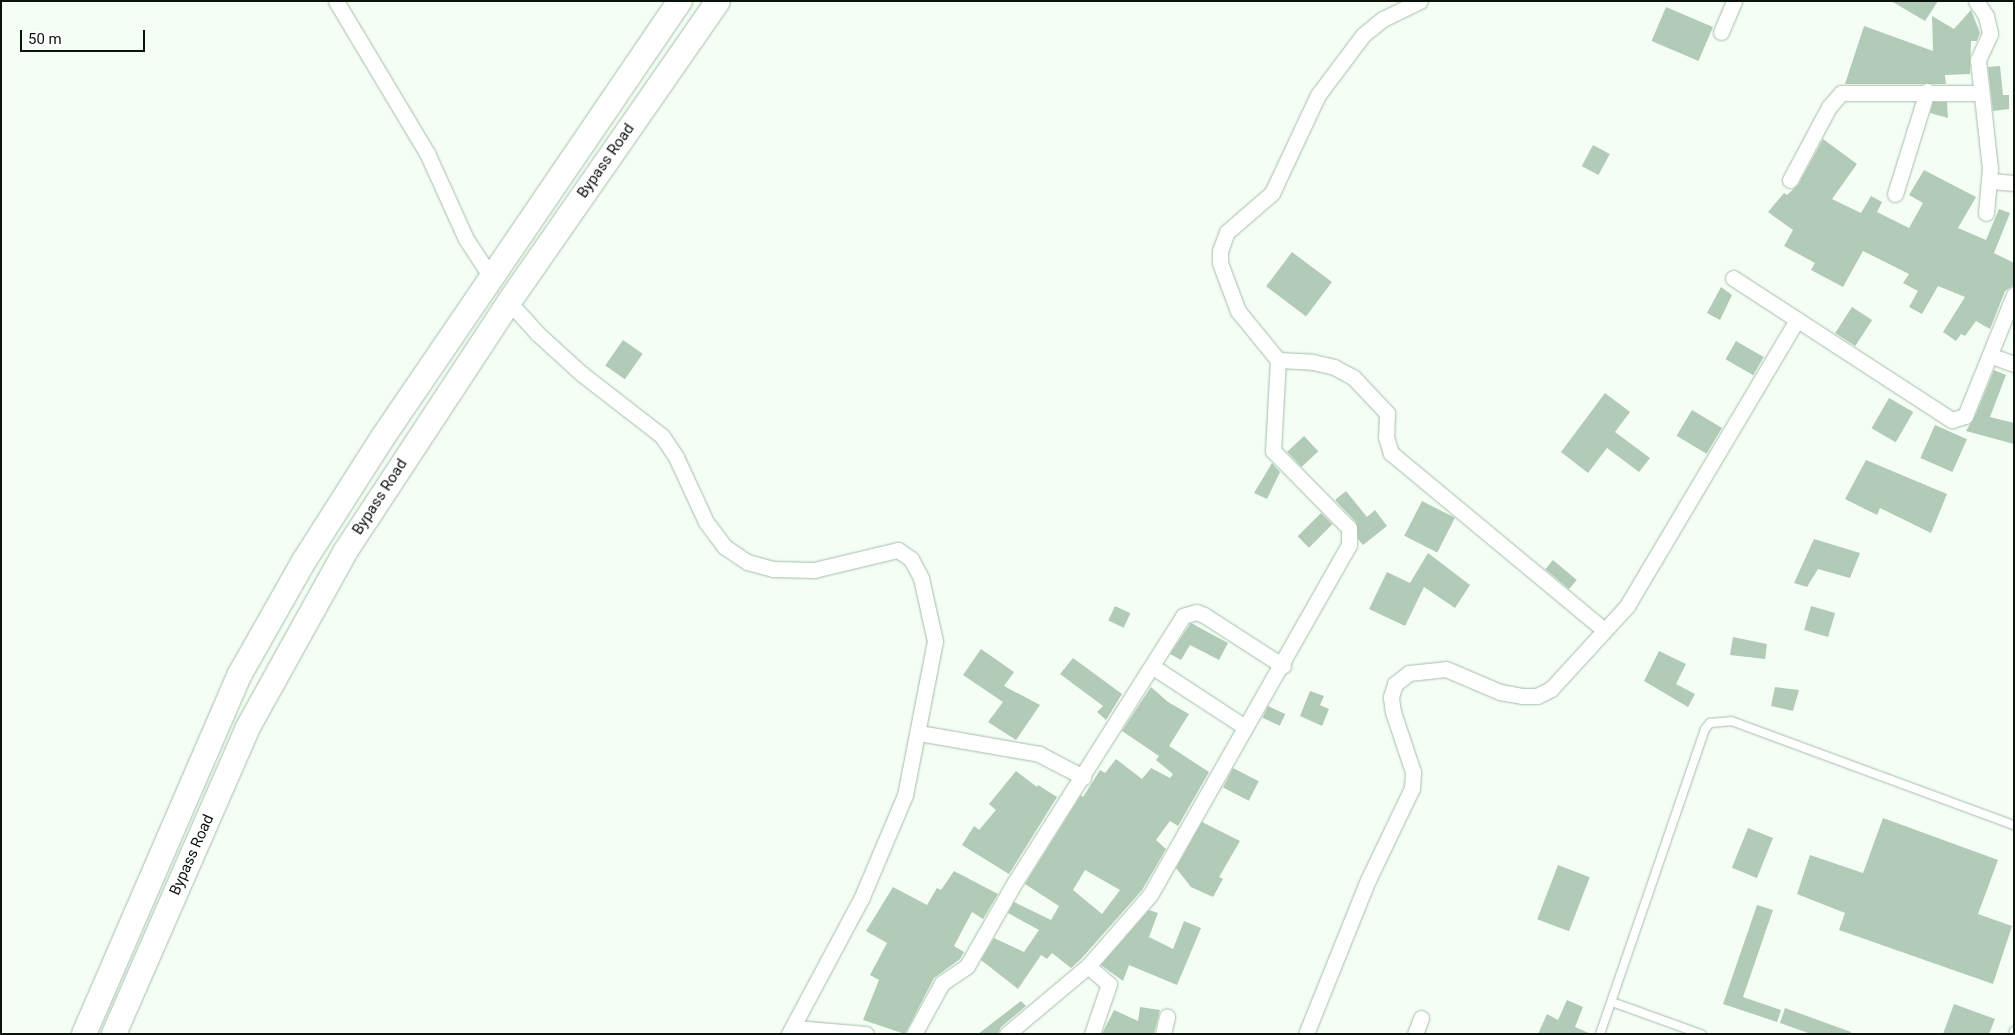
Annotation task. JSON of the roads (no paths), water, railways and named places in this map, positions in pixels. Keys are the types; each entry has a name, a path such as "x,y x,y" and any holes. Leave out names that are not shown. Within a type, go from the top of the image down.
{"main road":[{"name":"Bypass Road","path":"84,1034 240,674 304,561 383,437 680,1"},
{"name":"Bypass Road","path":"114,1034 246,729 345,552 509,302 718,1"}],"street":[{"path":"336,1 427,153 466,239 491,277"},
{"path":"1007,1034 1088,966 1150,895 1283,666 1349,545 1351,533 1273,451 1278,360 1232,298 1220,263 1222,241 1227,232 1272,193 1318,95 1363,36 1384,19 1420,1"},
{"path":"1720,32 1734,1"},
{"path":"1976,1 1986,16 1990,34 1978,60 1990,181 1986,213"},
{"path":"1790,180 1829,107 1841,92 1927,91 1981,93"},
{"path":"1895,194 1927,91"},
{"path":"1990,181 2014,183"},
{"path":"1733,278 1952,420 1965,416 1992,356 2014,296"},
{"path":"509,302 538,334 582,374 662,436 676,457 706,522 725,547 747,562 773,569 814,570 890,550 898,550 911,559 921,578 935,641 919,733 905,795 862,897 792,1031 866,1034"},
{"path":"1306,1034 1368,880 1412,788 1413,772 1393,712 1392,697 1395,684 1409,673 1446,669 1500,692 1537,696 1551,688 1627,606 1797,320"},
{"path":"1992,356 2014,364"},
{"path":"1278,360 1313,362 1334,367 1353,378 1387,413 1386,437 1391,453 1604,630"},
{"path":"914,1034 942,983 967,966 1015,882 1153,667 1183,616 1196,612 1283,666"},
{"path":"1153,667 1246,727"},
{"path":"919,733 1039,754 1083,777"},
{"path":"1088,966 1109,984 1092,1034"},
{"path":"1163,1034 1167,1016"},
{"path":"1415,1034 1421,1018"}],"lane":[{"path":"1600,1034 1705,729 1710,722 1731,721 2014,825"},
{"path":"1612,1002 1701,1034"}]}
